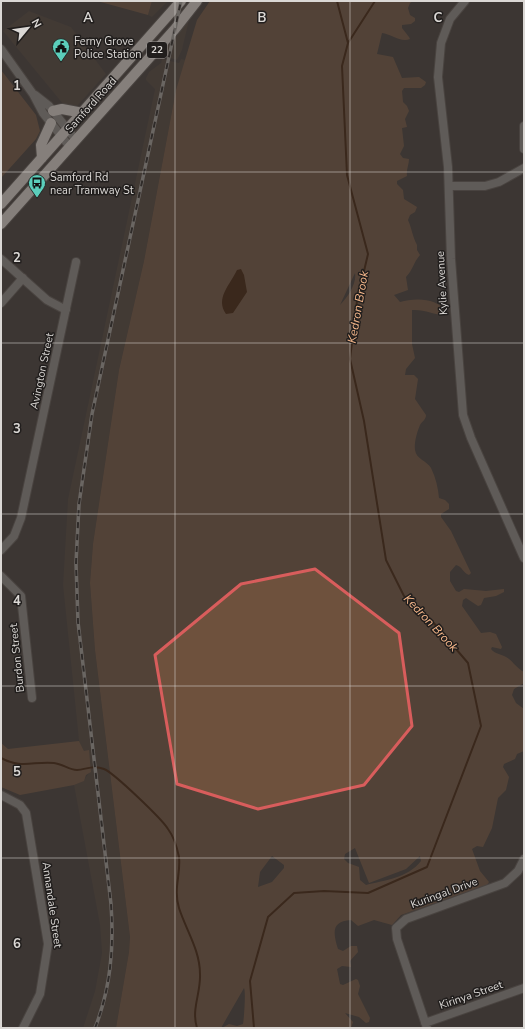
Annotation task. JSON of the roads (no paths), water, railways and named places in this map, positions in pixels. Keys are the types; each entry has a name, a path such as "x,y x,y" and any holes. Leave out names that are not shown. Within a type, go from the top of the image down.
{"main road":[{"name":"Samford Road","path":"1,204 181,1"},
{"name":"Samford Road","path":"1,224 175,30 197,1"},
{"path":"53,110 62,109 83,113"},
{"path":"42,158 41,145 51,123"}],"street":[{"name":"Kylie Avenue","path":"465,1 450,19 442,43 438,77 448,167 451,259 463,415 476,452 524,558"},
{"path":"1,49 33,94 43,113 51,123 64,133 73,144"},
{"path":"33,94 53,110 64,133"},
{"path":"524,126 524,149"},
{"path":"449,186 484,186 499,182 524,168"},
{"path":"1,259 47,300 66,310"},
{"name":"Avington Street","path":"1,550 14,536 21,518 76,262"},
{"path":"1,303 23,278"},
{"name":"Burdon Street","path":"1,576 22,596 32,698"},
{"name":"Annandale Street","path":"1,795 20,805 26,813 48,944 40,994 23,1028"},
{"name":"Kuringal Drive","path":"426,1025 397,939 396,928 406,919 505,883 518,871 524,859"},
{"name":"Kirinya Street","path":"426,1025 524,988"}],"waterway":[{"path":"337,1 348,43"},
{"name":"Kedron Brook","path":"254,1028 250,981 268,917 294,893 324,891 368,893 427,867 481,726 468,663 432,621 404,596 386,560 364,421 350,359 357,301 368,254 347,175 342,66 348,43 375,1"},
{"path":"1,758 21,764 54,763 74,770 94,767 104,769 138,797 168,829 175,842 179,857 177,901 198,957 200,981 195,1014 197,1028"}],"railway":[{"path":"95,1028 108,982 112,920 78,622 76,563 79,504 92,414 181,1"}],"place":[{"name":"Ferny Grove Police Station","path":"61,62"},
{"name":"Samford Rd near Tramway St","path":"37,198"}]}
